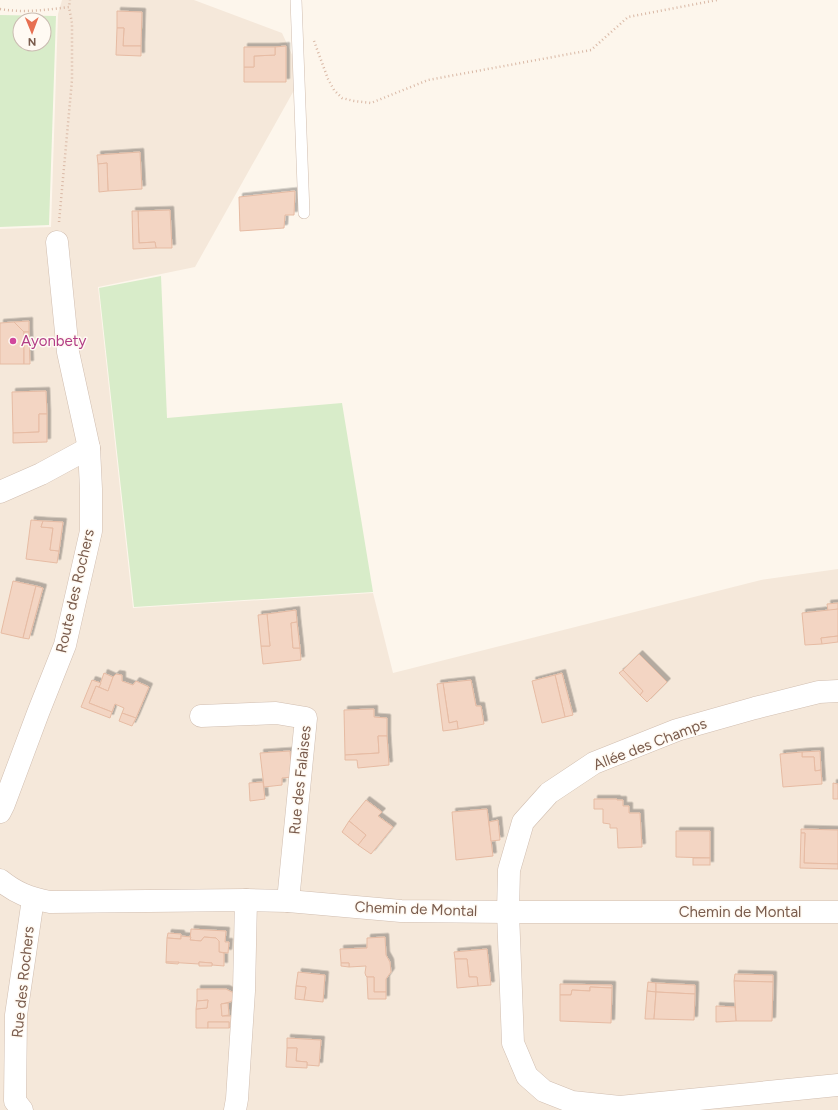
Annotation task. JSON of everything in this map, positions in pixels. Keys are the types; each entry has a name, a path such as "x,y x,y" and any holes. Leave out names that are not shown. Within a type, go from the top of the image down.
{"street":[{"name":"Route des Rochers","path":"0,812 65,645 91,531 89,448 68,352 57,242"},
{"path":"0,492 41,474 89,448"},
{"name":"Allée des Champs","path":"838,691 819,692 755,708 678,730 594,763 549,793 523,822 509,870 508,912 513,1042 527,1076 544,1092 572,1102 620,1107 838,1085"},
{"name":"Rue des Falaises","path":"201,716 276,714 306,718 288,901"},
{"name":"Chemin de Montal","path":"0,880 18,893 33,899 50,902 288,901 401,911 838,912"},
{"name":"Rue des Rochers","path":"22,1110 15,1101 16,1015 33,899"},
{"path":"235,1110 237,1100 244,991 246,900"}],"lane":[{"path":"296,0 304,213"}],"path":[{"path":"57,242 72,80 72,23 69,7 70,0"},
{"path":"313,36 328,80 334,90 342,98 371,103 428,80 591,50 628,17 717,0"},
{"path":"0,9 33,12 69,7"}],"shaded area":[{"path":"62,0 194,0 282,33 302,76 195,267 98,287 133,608 373,593 393,673 761,580 838,569 838,1110 0,1110 0,229 51,227 58,14"}],"green space":[{"path":"0,15 12,15 12,52 52,52 52,16 56,16 49,225 0,227"},
{"path":"161,276 167,418 342,403 373,592 134,607 99,288"}],"building":[{"path":"117,11 142,12 141,46 123,46 124,28 117,28"},
{"path":"117,28 124,28 123,46 141,46 141,56 116,55"},
{"path":"286,46 286,82 244,82 244,67 254,67 254,56 275,55 275,47"},
{"path":"244,47 275,47 275,55 254,56 254,67 244,67"},
{"path":"140,152 142,189 108,191 107,163 98,164 97,155"},
{"path":"107,163 108,191 99,192 98,164"},
{"path":"295,191 294,215 285,215 284,228 240,231 239,197"},
{"path":"170,210 172,248 156,248 155,242 139,243 138,211"},
{"path":"132,211 138,211 139,243 155,242 156,248 133,249"},
{"path":"29,321 29,332 24,332 14,322"},
{"path":"14,322 24,332 24,364 0,364 0,323"},
{"path":"24,332 29,332 30,364 24,364"},
{"path":"46,391 47,414 39,414 39,432 13,433 12,392"},
{"path":"39,414 47,414 47,442 13,443 13,433 39,432"},
{"path":"31,520 43,521 41,527 53,528 50,550 59,551 57,563 26,559"},
{"path":"43,521 63,522 59,551 50,550 53,528 41,527"},
{"path":"13,581 36,586 23,638 1,633"},
{"path":"36,586 43,588 29,639 23,638"},
{"path":"838,603 838,609 828,611 827,604"},
{"path":"838,609 838,636 821,638 822,644 805,645 802,613"},
{"path":"296,610 297,622 291,623 293,648 300,648 301,660 263,664 261,646 270,646 267,614"},
{"path":"267,614 270,646 261,646 258,615"},
{"path":"297,622 300,648 293,648 291,623"},
{"path":"838,636 838,642 822,644 821,638"},
{"path":"639,654 667,682 647,702 640,695 643,691 623,670"},
{"path":"623,670 643,691 640,695 619,673"},
{"path":"104,673 113,677 108,691 99,687"},
{"path":"562,673 573,715 565,717 555,675"},
{"path":"116,674 122,675 122,681 133,685 136,681 149,687 136,718 122,713 124,708 115,704 112,712 89,703 96,686 108,691 113,677"},
{"path":"555,675 565,717 542,723 532,681"},
{"path":"92,680 101,683 99,687 96,686 89,703 112,712 110,718 81,707"},
{"path":"471,680 476,706 481,706 484,724 458,729 457,721 449,723 443,683"},
{"path":"443,683 449,723 457,721 458,729 443,731 437,684"},
{"path":"374,709 374,717 387,718 387,736 378,736 379,753 345,755 344,710"},
{"path":"122,713 136,718 132,726 119,721"},
{"path":"378,736 387,736 389,765 358,768 357,760 345,760 345,755 379,753"},
{"path":"290,751 292,777 282,778 282,785 264,787 260,753"},
{"path":"820,751 821,770 815,771 814,757 802,757 802,752"},
{"path":"802,752 802,757 814,757 815,771 821,770 822,784 783,787 780,754"},
{"path":"263,782 265,799 250,801 249,783"},
{"path":"833,783 838,784 838,799 833,799"},
{"path":"594,799 623,800 623,806 629,806 629,813 640,813 642,847 618,848 617,828 610,828 610,824 603,823 603,809 594,809"},
{"path":"366,800 382,812 378,816 393,827 371,854 358,845 366,835 349,821"},
{"path":"487,809 493,856 456,860 452,812"},
{"path":"498,820 500,840 491,841 489,822"},
{"path":"349,821 366,835 358,845 342,832"},
{"path":"801,829 838,830 838,864 804,863 805,833 801,833"},
{"path":"676,831 710,831 710,858 676,857"},
{"path":"801,833 805,833 804,863 838,864 838,869 800,868"},
{"path":"693,858 710,858 710,865 693,865"},
{"path":"191,929 226,931 225,942 229,942 228,953 219,952 219,941 216,938 204,937 201,941 190,940"},
{"path":"168,933 181,934 181,939 167,938"},
{"path":"181,936 191,937 190,940 201,941 204,937 216,938 219,941 219,952 224,953 224,966 199,962 199,964 166,962 167,938 181,939"},
{"path":"385,937 386,955 390,962 391,972 386,979 386,992 374,992 374,977 366,976 366,966 349,967 349,963 341,963 340,949 367,948 367,938"},
{"path":"487,949 491,985 478,986 477,977 469,977 467,959 455,959 454,952"},
{"path":"455,959 467,959 469,977 477,977 478,986 457,988"},
{"path":"166,962 179,962 178,964"},
{"path":"199,962 212,963 212,966 199,966"},
{"path":"341,963 349,963 349,967 341,966"},
{"path":"298,972 325,975 323,1002 304,1000 306,987 296,986"},
{"path":"735,974 773,975 773,982 734,981"},
{"path":"367,977 374,977 374,992 386,992 386,999 368,999"},
{"path":"734,981 773,982 772,1021 736,1021"},
{"path":"648,982 656,983 656,992 647,991"},
{"path":"656,983 695,985 695,994 656,992"},
{"path":"560,984 612,985 612,988 590,987 590,991 572,990 571,995 560,995"},
{"path":"296,986 306,987 304,1000 295,999"},
{"path":"590,987 612,988 611,1023 560,1021 560,995 571,995 572,990 590,991"},
{"path":"197,989 226,989 234,993 235,999 221,1004 222,1016 232,1016 233,1024 229,1028 229,1022 208,1022 208,1028 196,1028 196,1009 207,1008 208,1000 197,1001"},
{"path":"647,991 656,992 654,1019 645,1019"},
{"path":"656,992 695,994 694,1020 654,1019"},
{"path":"208,1000 207,1008 196,1009 197,1001"},
{"path":"228,1003 229,1015 222,1016 221,1004"},
{"path":"716,1006 735,1007 736,1021 716,1022"},
{"path":"208,1022 229,1022 229,1028 208,1028"},
{"path":"287,1038 321,1040 319,1066 307,1065 307,1062 296,1061 297,1048 287,1048"},
{"path":"287,1048 297,1048 296,1061 307,1062 307,1068 286,1067"}],"place":[{"name":"Ayonbety","path":"13,341"}]}
